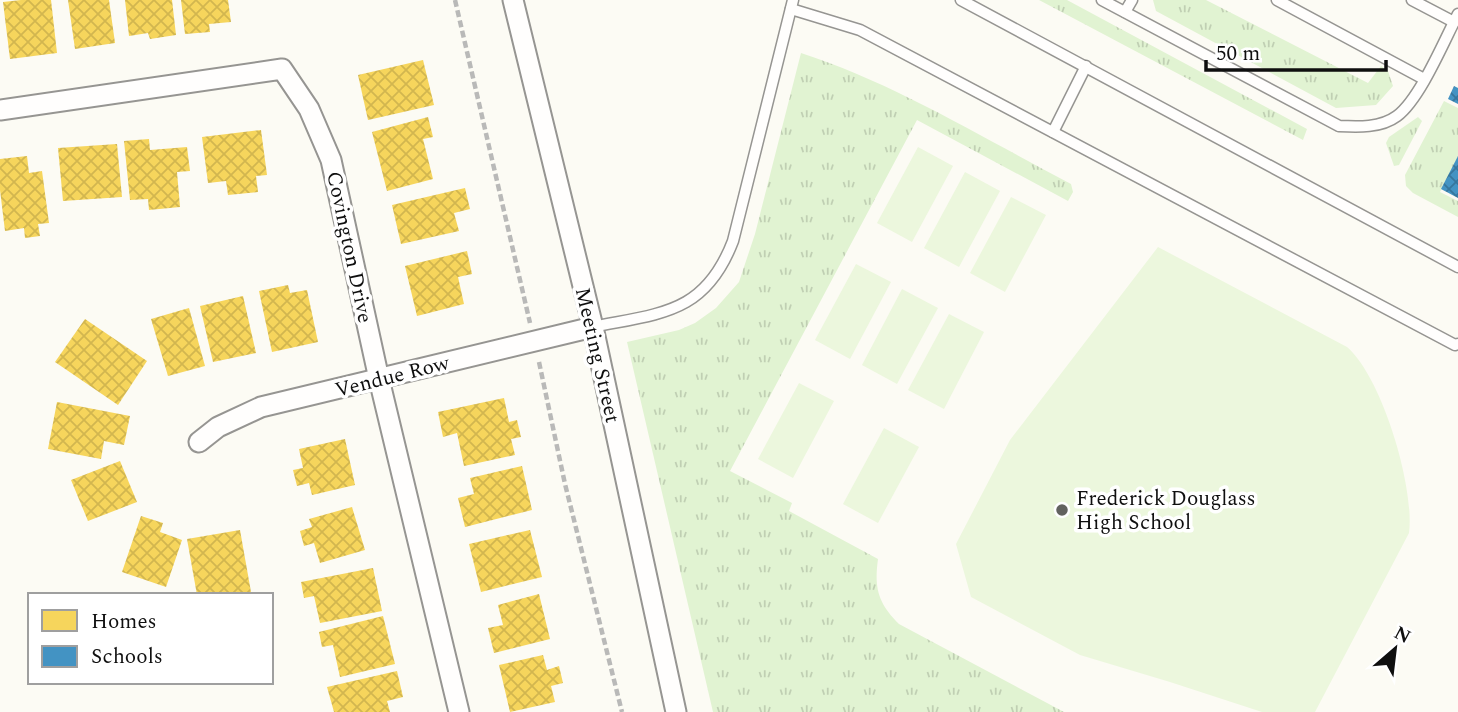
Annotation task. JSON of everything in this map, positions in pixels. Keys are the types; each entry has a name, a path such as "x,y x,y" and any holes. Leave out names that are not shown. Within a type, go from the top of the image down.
{"street":[{"name":"Meeting Street","path":"513,0 593,327 676,712"},
{"name":"Covington Drive","path":"0,110 282,69 309,109 331,160 379,379 458,712"},
{"name":"Vendue Row","path":"199,442 239,415 261,407 593,327"}],"lane":[{"path":"961,0 1458,267"},
{"path":"1102,0 1339,126 1366,127 1396,117 1414,98 1456,18 1412,0"},
{"path":"1125,12 1132,0"},
{"path":"1277,0 1424,79"},
{"path":"593,327 667,312 692,300 724,264 733,241 792,4 860,30 1455,345 1458,344"},
{"path":"1053,132 1086,66"}],"path":[{"path":"455,0 530,323"},
{"path":"537,356 565,484 622,712"}],"green space":[{"path":"1039,0 1067,0 1307,129 1303,140"},
{"path":"1153,0 1206,0 1368,83 1381,66 1388,71 1393,86 1376,105 1336,108 1156,11"},
{"path":"801,53 836,65 939,113 1071,184 1073,192 1068,201 917,120 730,471 792,503 789,511 878,559 879,594 886,609 899,624 1064,712 713,712 627,342 679,330 695,323 716,308 739,282 755,234"},
{"path":"1444,101 1458,108 1458,157 1440,192 1458,201 1458,217 1413,193 1406,186 1405,175"},
{"path":"1418,117 1422,121 1399,165 1394,166 1386,143 1389,137"},
{"path":"918,147 953,166 912,242 877,223"},
{"path":"965,172 1000,191 959,267 924,248"},
{"path":"1011,197 1046,215 1005,292 970,273"},
{"path":"1158,247 1347,347 1360,362 1384,407 1407,489 1409,533 1315,712 1262,712 1080,655 971,597 956,544 1010,440"},
{"path":"856,264 891,282 850,359 815,340"},
{"path":"902,289 938,308 897,384 862,365"},
{"path":"949,314 984,332 944,409 908,390"},
{"path":"799,383 834,401 793,478 758,459"},
{"path":"884,428 919,447 878,523 843,504"}],"building: Homes":[{"path":"51,0 57,53 10,59 3,2"},
{"path":"68,0 109,0 115,43 75,49"},
{"path":"125,0 172,0 176,35 150,39 148,33 129,36"},
{"path":"181,0 228,0 231,22 209,24 210,32 185,34"},
{"path":"423,60 434,105 368,120 358,75"},
{"path":"428,117 433,137 423,139 433,179 387,191 372,132"},
{"path":"261,130 267,175 256,176 258,192 228,195 226,181 208,183 202,137"},
{"path":"149,139 150,150 187,147 190,171 177,172 180,207 149,210 148,199 130,200 124,141"},
{"path":"117,144 122,197 63,201 58,148"},
{"path":"27,156 29,173 42,171 49,223 38,224 40,236 25,238 24,228 5,231 0,190 0,159"},
{"path":"465,188 470,209 454,213 459,231 401,244 392,205"},
{"path":"467,251 472,274 458,277 464,304 417,316 405,266"},
{"path":"288,285 290,293 307,290 318,342 272,352 259,291"},
{"path":"243,296 256,353 213,362 200,306"},
{"path":"189,308 205,366 168,376 151,319"},
{"path":"85,319 147,361 118,405 55,362"},
{"path":"504,398 509,422 517,420 521,437 511,439 515,455 464,466 457,433 443,437 438,412"},
{"path":"57,402 130,416 124,445 104,441 101,459 48,449"},
{"path":"345,439 355,485 312,495 309,483 297,486 293,470 303,468 299,449"},
{"path":"120,461 137,502 88,521 71,480"},
{"path":"522,466 532,510 465,527 458,498 474,494 470,478"},
{"path":"352,507 365,550 320,563 314,543 304,546 300,531 312,527 309,519"},
{"path":"141,516 163,523 160,532 182,540 166,587 122,572"},
{"path":"240,530 251,592 197,593 187,539"},
{"path":"530,530 542,577 481,592 469,544"},
{"path":"373,568 382,611 320,623 314,596 304,598 301,582"},
{"path":"539,594 550,639 494,653 488,628 503,625 498,605"},
{"path":"383,616 395,664 340,677 333,645 322,647 319,632"},
{"path":"543,655 547,670 559,666 563,683 551,686 555,702 510,712 499,665"},
{"path":"397,671 403,697 387,701 390,712 334,712 327,687"}],"building: Schools":[{"path":"1454,86 1458,88 1458,104 1448,99"},
{"path":"1458,156 1458,198 1441,189"}],"place":[{"name":"Frederick Douglass High School","path":"1062,510"}]}
